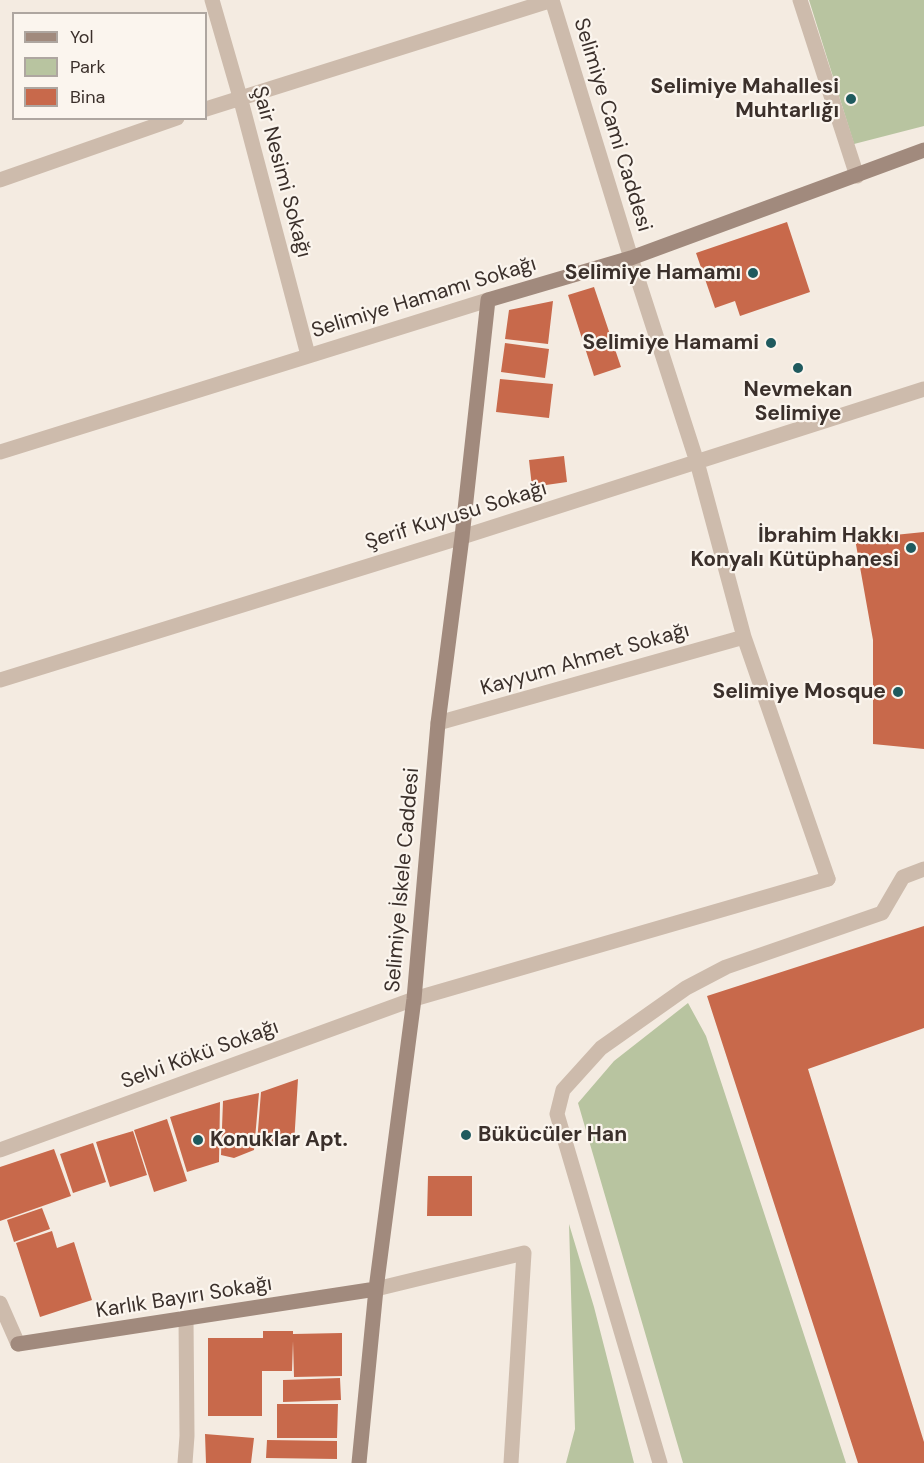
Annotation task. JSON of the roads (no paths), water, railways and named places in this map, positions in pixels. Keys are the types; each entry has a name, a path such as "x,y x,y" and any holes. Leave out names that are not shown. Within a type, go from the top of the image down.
{"street":[{"name":"Şair Nesimi Sokağı","path":"212,0 308,355"},
{"path":"207,109 552,0"},
{"name":"Selimiye Cami Caddesi","path":"552,0 631,258 697,462 744,637 828,879"},
{"path":"800,0 857,176"},
{"path":"0,180 171,120"},
{"name":"Selimiye Hamamı Sokağı","path":"0,452 308,355 631,258 924,150"},
{"name":"Selimiye İskele Caddesi","path":"359,1463 376,1289 414,999 438,723 462,537 488,300"},
{"name":"Şerif Kuyusu Sokağı","path":"0,680 462,537 924,389"},
{"name":"Kayyum Ahmet Sokağı","path":"438,723 744,637"},
{"path":"660,1463 557,1114 563,1090 601,1048 686,988 726,967 882,914 903,876 924,869"},
{"name":"Selvi Kökü Sokağı","path":"0,1150 414,999 828,879"},
{"path":"376,1289 524,1252 511,1463"},
{"name":"Karlık Bayırı Sokağı","path":"18,1344 376,1289"},
{"path":"0,1303 18,1344"},
{"path":"185,1463 187,1436 186,1318"},
{"path":"0,1335 18,1344"}],"place":[{"name":"Selimiye Mahallesi Muhtarlığı","path":"851,99"},
{"name":"Selimiye Hamamı","path":"753,273"},
{"name":"Selimiye Hamami","path":"771,343"},
{"name":"Nevmekan Selimiye","path":"798,368"},
{"name":"İbrahim Hakkı Konyalı Kütüphanesi","path":"911,548"},
{"name":"Selimiye Mosque","path":"898,692"},
{"name":"Bükücüler Han","path":"466,1135"},
{"name":"Konuklar Apt.","path":"198,1140"}]}
